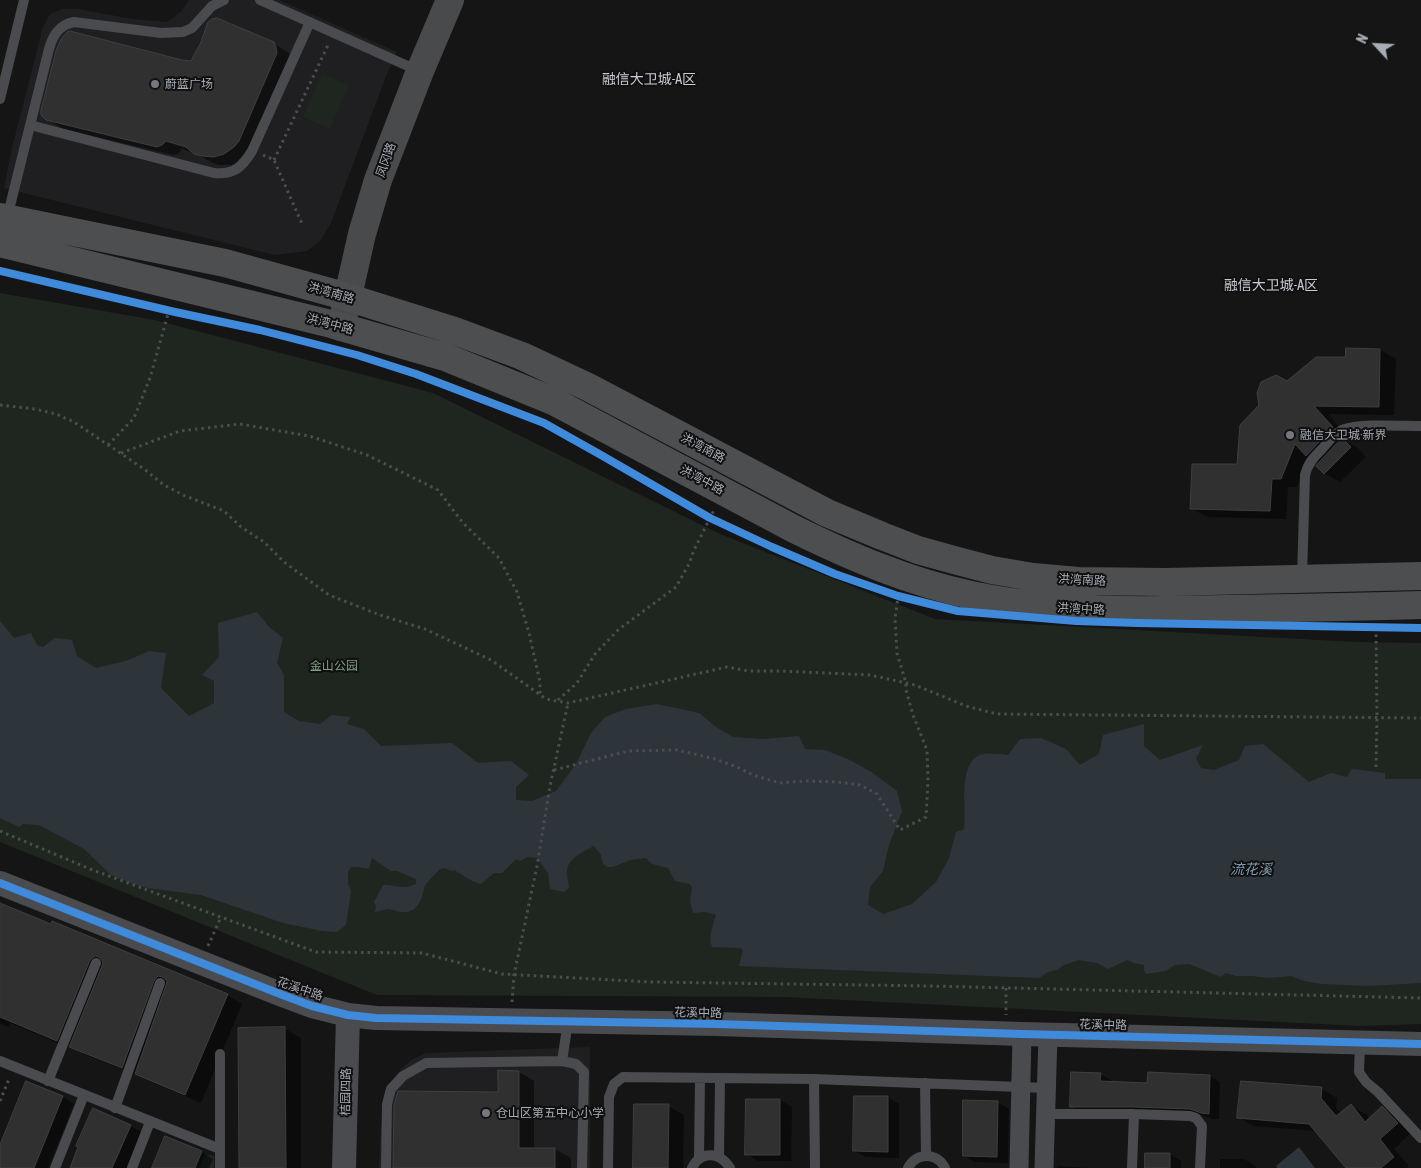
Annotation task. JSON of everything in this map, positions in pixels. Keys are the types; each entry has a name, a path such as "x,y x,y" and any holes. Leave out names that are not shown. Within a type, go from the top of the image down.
{"main road":[{"name":"凤冈路","path":"341,327 362,234 378,180 450,0"},
{"name":"洪湾南路","path":"2,226 225,263 348,297 455,331 522,356 588,387 827,513 918,550 992,570 1033,577 1078,581 1166,582 1421,576"},
{"name":"洪湾中路","path":"2,226 173,303 341,327 445,357 544,398 828,546 898,574 936,586 971,595 1013,602 1057,608 1102,611 1421,605"}],"street":[{"name":"花溪中路","path":"0,883 312,1006 348,1015 376,1018 717,1024 1048,1035 1421,1044"},
{"name":"桔园四路","path":"344,1168 348,1015"},
{"path":"1014,1034 1021,1087 1019,1168"},
{"path":"1044,1168 1048,1035"}],"lane":[{"path":"0,99 24,0"},
{"path":"2,226 55,33 61,27 74,22 161,32 184,32 192,28 212,6 224,0"},
{"path":"260,0 420,71"},
{"path":"30,124 214,173 223,174 231,172 239,168 252,151 310,22"},
{"path":"1302,579 1305,475 1311,460 1333,436 1341,431 1366,427 1421,426"},
{"path":"48,1081 96,963"},
{"path":"115,1108 160,983"},
{"path":"562,1061 568,1022"},
{"path":"1360,1043 1359,1072 1366,1082 1378,1092 1421,1138"},
{"path":"220,1054 220,1168"},
{"path":"386,1168 386,1104 392,1089 403,1076 426,1063 562,1061 576,1064 584,1072 582,1168"},
{"path":"0,1062 220,1150"},
{"path":"608,1168 609,1097 614,1084 623,1077 814,1079 1046,1088"},
{"path":"699,1159 700,1078"},
{"path":"719,1157 720,1079"},
{"path":"814,1079 815,1168"},
{"path":"925,1083 926,1155"},
{"path":"55,1168 84,1095"},
{"path":"1046,1114 1134,1114 1190,1116 1196,1118 1202,1126 1200,1168"},
{"path":"1132,1168 1134,1114"},
{"path":"132,1168 150,1122"},
{"path":"692,1168 699,1159 709,1155 719,1157 727,1162 730,1168"},
{"path":"908,1168 914,1160 926,1155 938,1159 945,1168"}],"path":[{"path":"274,160 334,33"},
{"path":"252,151 274,160 302,224"},
{"path":"160,308 173,303"},
{"path":"108,445 134,418 150,378 173,303"},
{"path":"0,405 35,409 56,414 74,422 144,469 164,485 183,495 224,511 241,527 264,542 284,562 329,595 380,615 425,629 450,642 476,652 546,699 568,703 727,667 748,671 870,676 906,683 966,706 997,714 1421,718"},
{"path":"121,453 180,431 240,424 317,438 367,455 438,490 463,523 499,558 517,592 529,633 540,682 540,694"},
{"path":"557,701 577,683 596,654 618,630 676,587 710,518 726,492"},
{"path":"701,513 718,522"},
{"path":"889,593 907,598"},
{"path":"554,770 628,751 677,750 715,759 737,767 753,776 780,783 807,781 860,785 877,794 900,830 926,817 927,750 913,715 906,683 896,653 895,618 898,596"},
{"path":"1366,627 1385,627"},
{"path":"1376,627 1376,767"},
{"path":"510,1021 514,975 568,703"},
{"path":"0,831 90,868 316,952 422,953 502,974 651,982 1421,998"},
{"path":"201,963 221,917"},
{"path":"1006,988 1014,1034"},
{"path":"0,1101 13,1067"}],"shaded area":[{"path":"189,0 279,0 397,52 386,76 331,223 321,240 307,251 274,255 4,188 12,148 43,27 50,14 62,9 78,9 133,19 167,22 181,12"},
{"name":"仓山区第五中心小学","path":"590,1047 590,1168 379,1168 384,1101 391,1084 400,1070 411,1060 426,1053"}],"green space":[{"path":"322,74 349,85 330,129 303,117"},
{"name":"金山公园","path":"0,293 155,320 433,393 720,534 935,619 1355,642 1421,643 1421,1024 1359,1026 785,997 377,995 0,842"},
{"path":"205,1154 214,1156 214,1168 199,1168"}],"water":[{"name":"流花溪","path":"257,612 269,627 283,638 277,663 284,675 284,712 299,721 320,724 332,715 350,717 347,724 364,729 381,746 452,743 478,763 511,761 529,775 516,787 516,800 532,801 556,791 576,764 591,733 605,717 626,709 657,704 699,713 716,727 733,737 763,739 799,736 805,749 825,750 850,760 873,773 897,791 902,811 889,845 883,871 870,887 868,905 883,914 912,904 936,882 949,858 956,832 964,829 964,788 968,768 973,760 980,755 987,754 1008,755 1020,739 1041,738 1066,749 1080,765 1099,754 1103,735 1144,724 1144,746 1160,760 1203,745 1196,758 1201,768 1214,770 1239,760 1245,746 1263,744 1309,782 1331,773 1347,777 1352,769 1385,773 1385,779 1421,779 1421,983 1368,986 1322,984 1304,981 1291,976 1269,978 1236,976 1226,973 1221,977 1189,964 1175,965 1166,971 1146,974 1144,965 1127,960 1108,969 1097,963 1079,960 1048,972 1039,978 739,966 743,950 740,948 712,947 712,927 716,915 705,912 693,913 690,901 692,888 690,884 675,881 668,868 652,864 646,858 630,860 613,867 607,867 603,864 601,855 594,846 577,856 570,863 567,873 569,888 564,892 550,889 548,873 537,858 528,857 520,861 516,859 502,873 494,873 481,884 472,881 456,870 440,869 425,885 418,905 408,912 389,909 375,912 376,906 374,902 383,885 407,887 416,884 416,879 397,871 391,871 372,858 369,869 351,867 348,872 348,884 351,891 346,925 337,932 322,931 283,923 201,895 147,888 133,884 111,875 84,849 39,825 23,824 19,827 0,818 0,621 14,638 31,633 37,645 43,647 55,638 72,640 77,656 96,668 126,661 149,651 166,653 161,688 189,716 214,703 214,681 202,675 219,657 218,623"},
{"path":"1299,1147 1315,1168 1277,1168 1276,1166"}],"building":[{"name":"蔚蓝广场","path":"217,18 274,42 277,53 239,141 224,154 214,157 202,156 194,154 186,147 166,141 157,147 46,120 41,115 56,51 61,39 67,32 70,31 191,61 201,42 208,22"},
{"name":"融信大卫城·新界","path":"1346,348 1380,349 1379,407 1314,406 1333,427 1306,456 1295,444 1281,479 1272,479 1270,511 1190,509 1192,464 1237,464 1240,425 1259,405 1257,393 1261,382 1276,375 1287,381 1316,357 1345,357"},
{"path":"1342,438 1351,447 1324,474 1316,466"},
{"path":"0,903 51,924 52,921 228,994 185,1095 135,1074 166,985 167,981 163,977 158,976 154,981 122,1068 69,1047 102,966 103,962 99,957 95,956 90,960 57,1041 0,1017"},
{"path":"285,1027 286,1168 239,1168 238,1028"},
{"path":"498,1070 519,1071 519,1148 555,1148 555,1168 393,1168 394,1105 398,1091 498,1092"},
{"path":"1071,1072 1101,1073 1100,1081 1147,1083 1148,1072 1210,1075 1209,1114 1190,1109 1070,1107"},
{"path":"26,1081 63,1096 34,1168 0,1168 0,1145"},
{"path":"1241,1081 1322,1087 1321,1098 1336,1116 1351,1104 1365,1122 1382,1106 1398,1123 1380,1139 1394,1157 1381,1168 1346,1168 1309,1124 1237,1118"},
{"path":"854,1096 888,1096 888,1152 853,1151"},
{"path":"746,1099 780,1099 780,1155 745,1155"},
{"path":"963,1100 998,1101 997,1157 963,1156"},
{"path":"634,1104 669,1104 668,1168 633,1168"},
{"path":"93,1108 131,1125 112,1168 70,1168 78,1147 76,1146"},
{"path":"165,1136 202,1151 195,1168 152,1168"},
{"path":"1145,1153 1170,1153 1170,1168 1145,1168"}],"cycle path":[{"path":"0,271 260,330 357,355 416,374 544,423 710,518 835,574 898,596 958,611 1076,621 1421,628"},
{"path":"0,883 280,994 312,1006 348,1015 376,1018 717,1024 1421,1044"}],"place":[{"name":"蔚蓝广场","path":"155,84"},
{"name":"融信大卫城·新界","path":"1290,435"},
{"name":"仓山区第五中心小学","path":"486,1113"}],"district":[{"name":"融信大卫城-A区","path":"649,80"},
{"name":"融信大卫城-A区","path":"1271,286"}]}
